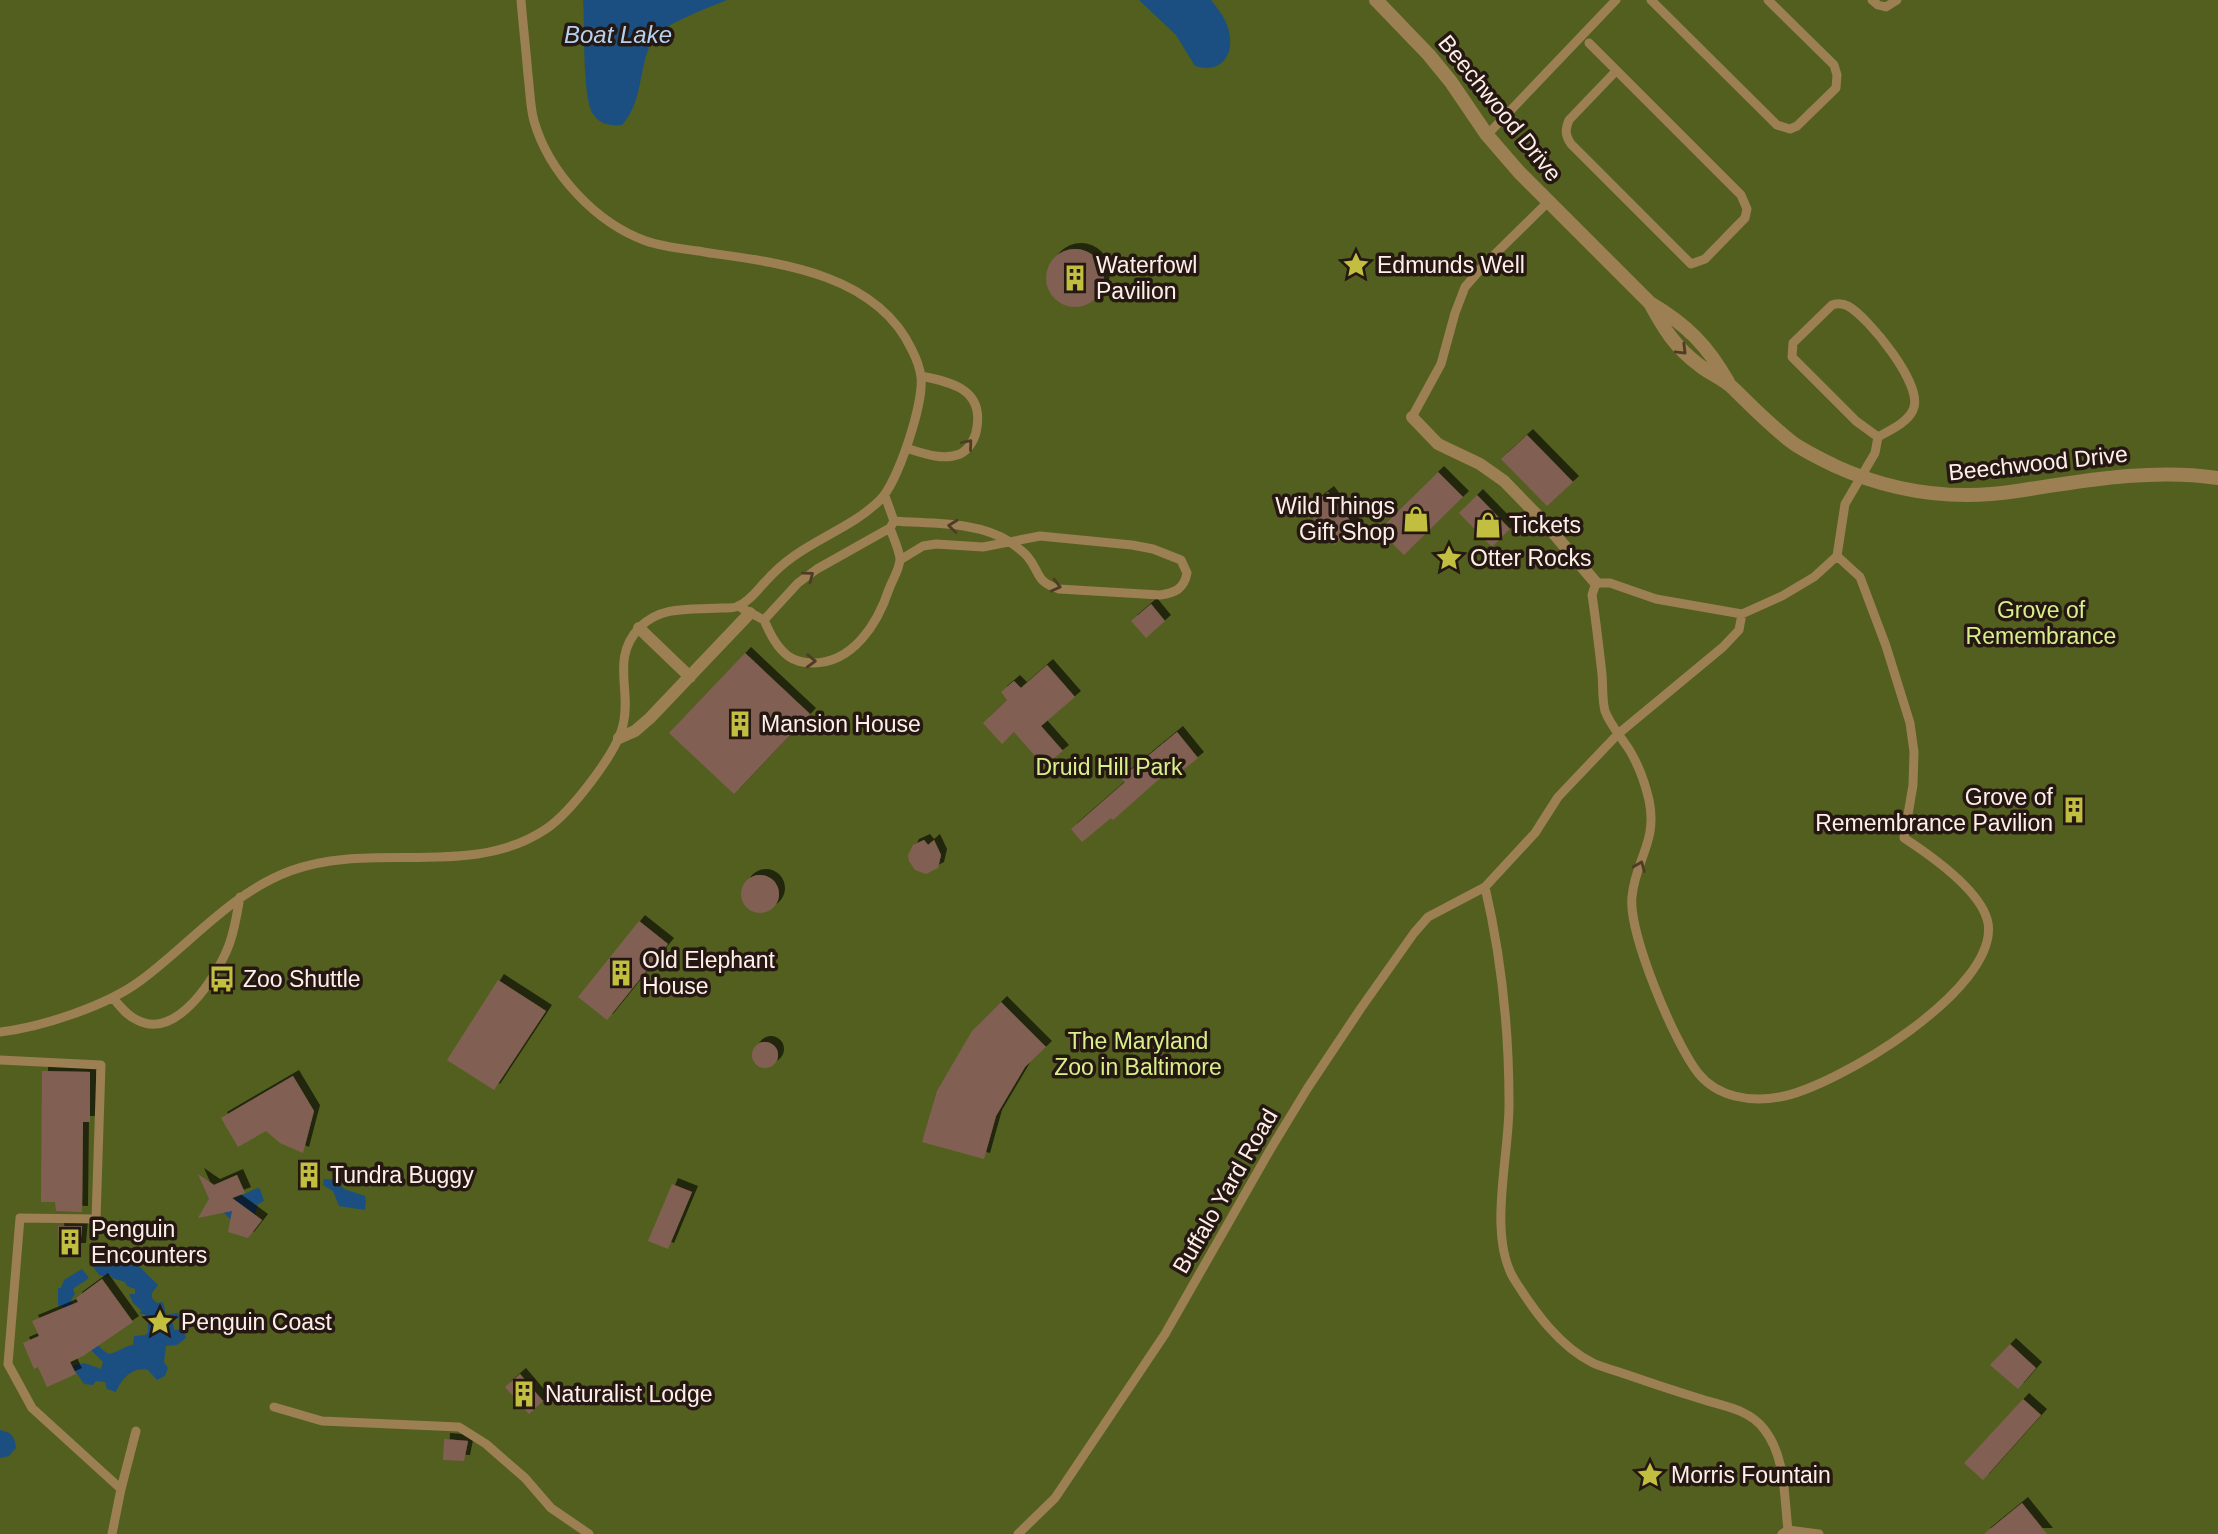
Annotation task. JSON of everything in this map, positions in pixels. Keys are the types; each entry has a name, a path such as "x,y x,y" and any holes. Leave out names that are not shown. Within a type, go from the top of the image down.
{"street":[{"name":"Beechwood Drive","path":"1376,0 1429,55 1451,82 1486,135 1548,202 1650,303 1677,319 1714,357 1728,384 1796,444 1860,477 1897,489 1956,497 2109,477 2175,475 2218,478"},
{"path":"1412,417 1438,444 1480,464 1504,481 1544,522 1596,583"},
{"path":"619,738 635,731 650,719 690,677 744,610"},
{"path":"639,628 690,677"}],"lane":[{"path":"521,0 534,121 564,178 586,202 614,225 642,240 665,247 765,260 809,271 847,286 893,320 912,350 921,376 916,412 906,448 885,496 867,512 791,558 744,610"},
{"path":"1486,135 1616,0"},
{"path":"1651,0 1777,125 1790,129 1797,126 1836,88 1837,75 1834,65 1768,0"},
{"path":"1872,0 1886,7 1897,0"},
{"path":"1589,44 1616,71 1746,202 1745,218 1705,259 1691,264 1566,136 1569,120 1616,71"},
{"path":"1412,417 1441,364 1465,287 1548,202"},
{"path":"1838,303 1850,307 1870,326 1901,366 1914,393 1913,410 1896,427 1878,437 1856,421 1792,357 1793,343 1832,305 1838,303"},
{"path":"906,448 931,455 960,453 970,446 976,434 979,417 976,404 969,394 940,380 921,376"},
{"path":"1837,556 1860,577 1886,646 1910,723 1914,752 1913,785 1904,838 1941,862 1983,908 1988,923 1988,938 1981,956 1965,979 1935,1011 1896,1041 1853,1067 1807,1089 1782,1097 1738,1098 1721,1092 1698,1073 1670,1023 1637,933 1631,900 1636,876 1648,848 1651,822 1649,801 1641,773 1605,710 1592,595 1596,583 1610,583 1656,599 1742,614 1782,596 1814,577 1837,556 1845,504 1875,453 1878,437"},
{"path":"0,1032 83,1010 113,998 138,982 240,897 266,881 311,863 367,856 475,855 530,839 551,826 572,805 619,738 624,722 624,656 630,640 652,617 669,611 744,610 764,620 777,645 789,658 804,663 834,660 849,651 873,623 886,600 900,560 885,496"},
{"path":"764,620 798,583 892,524 986,530 1009,542 1027,556 1038,578 1059,589 1160,595 1181,589 1187,573 1181,561 1153,549 1040,536 1009,542 983,547 936,544 923,546 900,560"},
{"name":"Buffalo Yard Road","path":"1018,1534 1055,1498 1165,1334 1294,1109 1414,933 1428,917 1485,887 1535,833 1558,797 1618,734 1724,647 1739,630 1742,614"},
{"path":"1485,887 1498,944 1506,1015 1510,1104 1501,1238 1513,1276 1540,1316 1566,1345 1593,1363 1738,1409 1763,1428 1779,1456 1785,1532 1819,1534"},
{"path":"113,998 128,1015 150,1025 166,1022 194,1003 210,981 228,947 240,897"},
{"path":"0,1060 101,1065 96,1219 20,1218 8,1364 32,1408 121,1489"},
{"path":"274,1408 322,1421 459,1426 515,1470 551,1508 589,1534"},
{"path":"112,1534 136,1432"}],"green space":[{"name":"Druid Hill Park","path":"0,0 2218,0 2218,1534 0,1534"}],"water":[{"name":"Boat Lake","path":"583,0 727,0 681,20 658,34 647,54 630,115 622,125 618,125 599,120 589,105"},
{"path":"1139,0 1211,0 1228,28 1230,46 1225,60 1213,67 1195,66 1176,35"},
{"path":"324,1179 336,1180 344,1189 365,1196 365,1210 339,1206 333,1191 323,1185"},
{"path":"260,1189 264,1201 258,1204 255,1214 245,1214 231,1220 223,1212 230,1201"},
{"name":"Penguin Coast","path":"107,1251 108,1258 132,1259 158,1285 152,1298 157,1303 163,1302 166,1315 178,1313 180,1318 172,1320 174,1330 183,1329 186,1338 177,1345 166,1346 164,1362 168,1368 165,1376 157,1380 148,1370 136,1370 123,1380 116,1392 107,1389 105,1382 84,1384 72,1366 84,1363 101,1369 103,1362 90,1349 84,1352 62,1305 59,1307 58,1304 58,1288 61,1288 64,1280 82,1269 89,1278 73,1289 75,1294 71,1300 91,1338 103,1350 109,1354 116,1352 133,1345 134,1336 148,1333 148,1319 144,1314 140,1314 141,1310 133,1303 129,1294 135,1294 135,1289 111,1275 99,1275 89,1261"},
{"path":"0,1430 12,1436 16,1448 9,1456 0,1458"}],"building":[{"name":"Waterfowl Pavilion","path":"1069,249 1081,249 1096,257 1104,272 1104,284 1096,299 1081,307 1069,307 1054,299 1046,284 1046,272 1054,257"},
{"path":"1527,435 1573,482 1547,506 1501,459"},
{"name":"Wild Things Gift Shop","path":"1438,472 1463,497 1404,555 1379,530"},
{"path":"1328,492 1356,528 1334,545 1306,509"},
{"name":"Tickets","path":"1477,495 1510,529 1492,547 1459,513"},
{"path":"1151,604 1165,621 1146,638 1131,621"},
{"name":"Mansion House","path":"745,653 810,714 734,794 669,733"},
{"path":"1047,665 1075,697 1041,726 1063,751 1044,766 1014,732 1002,744 983,723 1007,700 1001,692 1014,681 1021,688"},
{"path":"1177,732 1198,758 1173,778 1167,772 1113,820 1111,818 1082,842 1071,829 1125,782 1121,778"},
{"path":"924,840 928,845 934,840 941,855 938,868 926,874 915,870 908,855 913,845"},
{"path":"760,875 773,881 779,894 773,907 760,913 747,907 741,894 747,881"},
{"name":"Old Elephant House","path":"639,921 668,944 607,1020 578,997"},
{"path":"498,980 546,1011 494,1090 447,1060"},
{"path":"1001,1002 1046,1047 1025,1067 996,1116 984,1159 922,1142 937,1091 972,1031"},
{"path":"765,1042 774,1046 778,1055 774,1064 765,1068 756,1064 752,1055 756,1046"},
{"path":"42,1071 90,1072 90,1122 83,1122 82,1212 56,1211 55,1202 41,1202"},
{"path":"293,1076 314,1111 303,1153 280,1143 266,1131 238,1147 221,1118"},
{"path":"198,1174 214,1185 237,1175 245,1193 232,1198 262,1220 248,1238 228,1232 232,1211 198,1218 209,1199"},
{"path":"672,1184 692,1192 668,1249 648,1241"},
{"name":"Penguin Encounters","path":"58,1226 82,1226 80,1249 59,1249"},
{"path":"102,1279 133,1322 70,1362 76,1374 47,1387 38,1367 34,1369 23,1343 39,1336 32,1321 78,1302 76,1298"},
{"path":"2010,1344 2036,1368 2018,1389 1990,1365"},
{"name":"Naturalist Lodge","path":"520,1374 543,1401 529,1414 505,1387"},
{"path":"2023,1399 2041,1415 1983,1480 1964,1463"},
{"path":"444,1439 468,1441 464,1461 443,1460"},
{"path":"2022,1503 2047,1534 1984,1534"}],"place":[{"name":"Edmunds Well","path":"1356,265"},
{"name":"Waterfowl Pavilion","path":"1075,278"},
{"name":"Wild Things Gift Shop","path":"1416,519"},
{"name":"Tickets","path":"1488,525"},
{"name":"Otter Rocks","path":"1449,558"},
{"name":"Mansion House","path":"740,724"},
{"name":"Grove of Remembrance Pavilion","path":"2074,810"},
{"name":"Old Elephant House","path":"621,973"},
{"name":"Zoo Shuttle","path":"222,979"},
{"name":"Tundra Buggy","path":"309,1175"},
{"name":"Penguin Encounters","path":"70,1242"},
{"name":"Penguin Coast","path":"160,1322"},
{"name":"Naturalist Lodge","path":"524,1394"},
{"name":"Morris Fountain","path":"1650,1475"}],"park label":[{"name":"Grove of Remembrance","path":"2041,623"},
{"name":"The Maryland Zoo in Baltimore","path":"1138,1054"}]}
